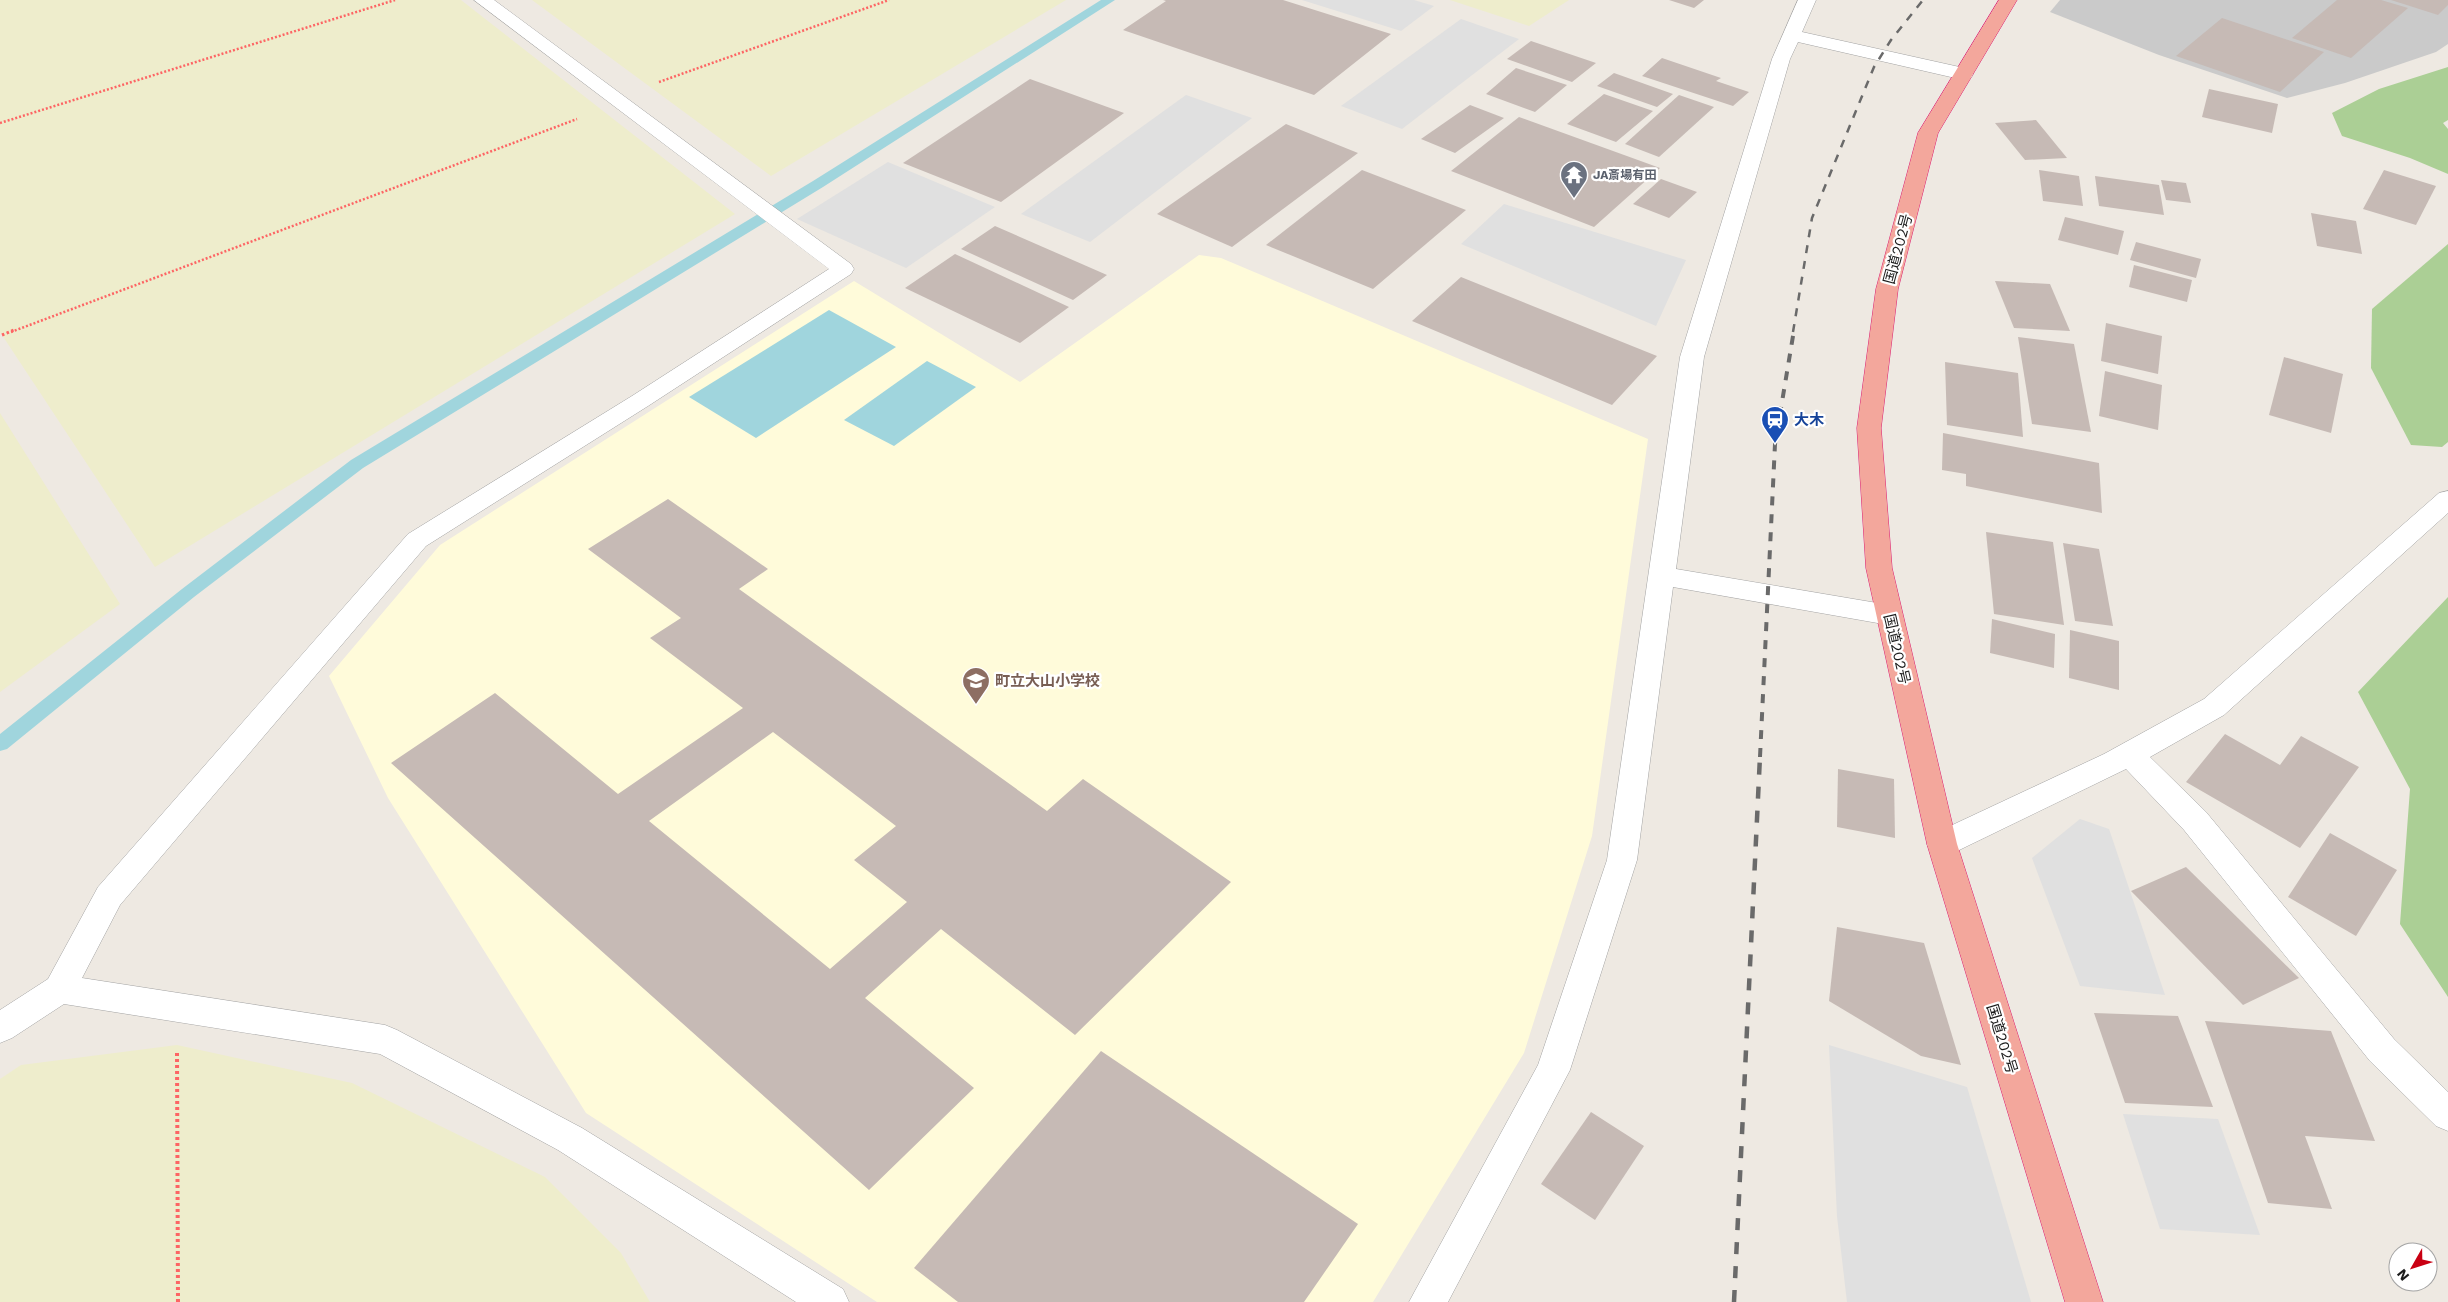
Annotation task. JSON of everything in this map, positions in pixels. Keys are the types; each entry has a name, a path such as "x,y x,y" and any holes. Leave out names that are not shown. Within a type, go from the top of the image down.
{"highway":[{"name":"国道202号","path":"2008,0 1928,133 1887,289 1869,428 1879,568 1942,844 2084,1302"}],"street":[{"path":"0,1028 60,989 110,896 416,540 640,401 843,269 484,0"},
{"path":"1428,1302 1552,1070 1622,860 1692,357 1778,68 1807,0"},
{"path":"1792,35 1964,74"},
{"path":"1942,844 2129,754 2214,708 2448,499"},
{"path":"1662,576 1889,615"},
{"path":"2129,754 2196,821 2382,1050 2448,1115"},
{"path":"60,989 385,1040 570,1139 830,1302"}],"path":[{"path":"0,122 395,0"},
{"path":"659,83 889,0"},
{"path":"2,335 584,117"},
{"path":"177,1045 178,1302"}],"shaded area":[{"path":"1302,0 1414,0 1434,6 1401,31"},
{"path":"2060,0 2448,0 2448,44 2436,52 2345,83 2287,98 2159,55 2050,12"},
{"path":"1461,19 1519,39 1402,129 1341,106"},
{"path":"1186,95 1252,118 1090,242 1021,214"},
{"path":"888,162 995,207 906,268 797,219"},
{"path":"1504,204 1686,260 1656,326 1461,244"},
{"path":"1199,255 1221,258 1648,439 1592,836 1524,1053 1373,1302 877,1302 586,1113 388,798 329,676 440,545 854,281 1020,382"},
{"path":"2080,819 2109,829 2165,995 2080,986 2032,858"},
{"path":"1829,1045 1967,1087 2031,1302 1847,1302 1837,1216"},
{"path":"2123,1114 2218,1119 2260,1235 2160,1229"}],"green space":[{"path":"0,0 461,0 735,214 155,567 0,332"},
{"path":"532,0 1066,0 771,176"},
{"path":"1450,0 1569,0 1529,26"},
{"path":"2448,67 2448,120 2443,123 2448,129 2448,174 2410,158 2342,136 2332,113 2379,89"},
{"path":"2448,244 2448,442 2442,447 2411,445 2371,368 2372,309"},
{"path":"0,413 120,604 0,692"},
{"path":"2448,597 2448,997 2400,924 2410,789 2358,692"},
{"path":"177,1045 352,1083 545,1177 621,1253 650,1302 0,1302 0,1079 21,1065"}],"water":[{"path":"829,310 896,347 756,438 689,397"},
{"path":"927,361 976,387 894,446 844,420"}],"building":[{"path":"1163,0 1283,0 1391,34 1314,95 1123,30 1166,1"},
{"path":"1669,0 1704,0 1694,8"},
{"path":"2337,0 2381,0 2408,8 2351,58 2292,38"},
{"path":"2391,0 2448,0 2448,5 2438,15"},
{"path":"2222,18 2324,52 2280,92 2176,56"},
{"path":"1531,41 1596,63 1572,82 1507,59"},
{"path":"1662,58 1721,78 1716,81 1749,92 1733,106 1642,76"},
{"path":"1516,68 1567,85 1535,112 1486,94"},
{"path":"1614,73 1673,94 1657,107 1597,86"},
{"path":"1030,79 1124,113 1001,202 903,163"},
{"path":"2209,89 2278,104 2272,133 2202,117"},
{"path":"1604,94 1653,111 1616,142 1567,124"},
{"path":"1679,95 1714,107 1659,157 1625,144"},
{"path":"1470,105 1504,118 1455,153 1421,139"},
{"name":"JA斎場有田","path":"1519,117 1660,168 1594,227 1451,171"},
{"path":"2036,120 2067,158 2025,160 1995,123"},
{"path":"1286,124 1358,153 1232,247 1157,214"},
{"path":"1362,170 1466,210 1373,289 1266,245"},
{"path":"2039,170 2079,176 2083,206 2043,201"},
{"path":"2384,170 2436,186 2416,225 2363,209"},
{"path":"2095,176 2159,185 2164,215 2099,206"},
{"path":"1661,179 1697,192 1669,218 1633,204"},
{"path":"2161,180 2186,183 2191,203 2166,200"},
{"path":"2311,213 2356,221 2362,254 2317,246"},
{"path":"2065,217 2124,231 2118,255 2058,240"},
{"path":"995,226 1107,275 1073,300 961,249"},
{"path":"2136,242 2201,259 2196,278 2130,260"},
{"path":"955,254 1069,307 1020,343 905,288"},
{"path":"2134,265 2192,280 2187,302 2129,287"},
{"path":"1461,277 1657,356 1612,405 1412,321"},
{"path":"1995,281 2050,284 2070,331 2014,328"},
{"path":"2106,323 2162,336 2158,374 2101,361"},
{"path":"2018,337 2074,344 2091,432 2032,424"},
{"path":"2284,357 2343,374 2331,433 2269,415"},
{"path":"1945,362 2018,373 2023,437 1947,425"},
{"path":"2105,371 2162,385 2158,430 2099,416"},
{"path":"1943,433 2099,463 2102,513 1966,486 1966,474 1942,470"},
{"path":"668,499 768,569 739,589 1047,811 1083,779 1231,882 1075,1035 941,929 865,998 974,1088 869,1190 391,763 495,693 618,794 743,708 650,638 681,618 588,549","holes":["773,732 896,826 854,860 907,902 830,969 649,821"]},
{"path":"1986,532 2053,542 2064,625 1994,614"},
{"path":"2063,543 2099,549 2113,626 2075,621"},
{"path":"1992,619 2055,634 2054,668 1990,653"},
{"path":"2070,630 2119,641 2119,690 2069,678"},
{"path":"2225,734 2280,765 2301,736 2359,767 2300,848 2186,782"},
{"path":"1838,769 1894,779 1895,838 1837,827"},
{"path":"2330,833 2397,870 2356,936 2288,897"},
{"path":"2186,867 2299,978 2243,1005 2131,891"},
{"path":"1837,927 1924,943 1961,1065 1921,1056 1829,1001"},
{"path":"2094,1013 2178,1016 2213,1107 2125,1103"},
{"path":"2205,1021 2331,1031 2375,1141 2305,1136 2332,1209 2268,1203"},
{"path":"1101,1051 1358,1224 1304,1302 958,1302 914,1268"},
{"path":"1591,1112 1644,1146 1595,1220 1541,1184"}],"waterway":[{"path":"0,744 188,593 357,464 818,184 1109,0"}],"railway":[{"path":"1793,332 1812,218 1874,67 1891,40 1923,0"},
{"path":"1760,757 1775,444 1794,330"},
{"path":"1734,1302 1760,756"}],"place":[{"name":"JA斎場有田","path":"1574,199"},
{"name":"大木","path":"1775,444"},
{"name":"町立大山小学校","path":"976,705"}]}
